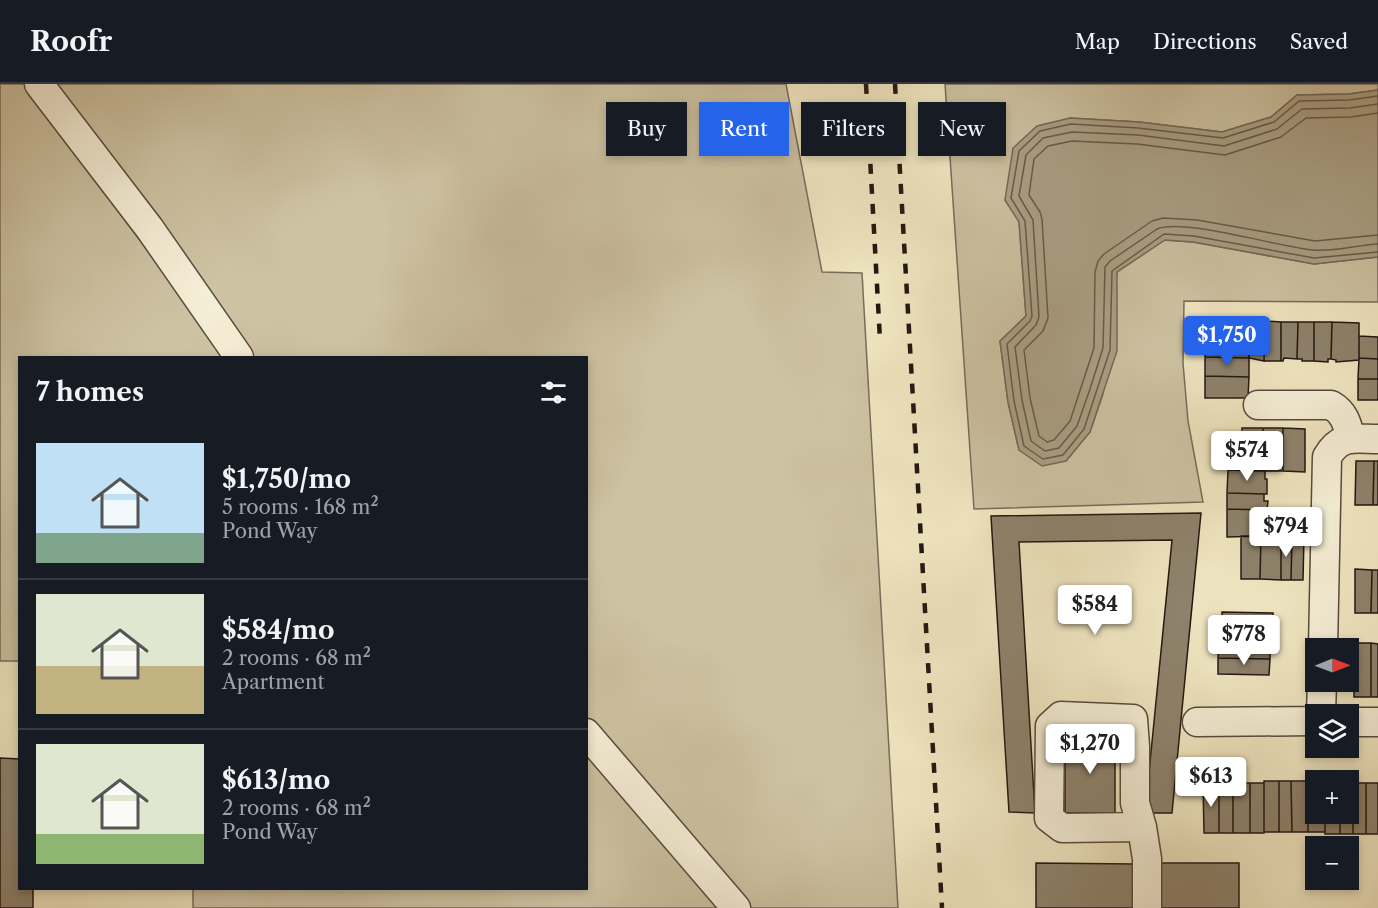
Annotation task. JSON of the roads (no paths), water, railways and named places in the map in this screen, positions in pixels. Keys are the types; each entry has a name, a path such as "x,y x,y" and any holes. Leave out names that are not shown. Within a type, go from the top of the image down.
{"street":[{"path":"39,84 150,229 238,356"},
{"path":"1258,405 1331,405 1365,439"},
{"path":"1323,638 1327,457 1333,446 1342,440 1365,439"},
{"path":"1142,827 1062,828 1049,818 1050,726 1061,717 1133,719 1136,746 1135,802 1142,827 1146,859 1147,908"},
{"path":"1197,722 1305,721"},
{"path":"1359,722 1378,722"},
{"path":"588,734 736,908"}],"water":[{"path":"1378,90 1378,257 1314,264 1193,242 1165,240 1117,272 1117,351 1090,432 1066,461 1042,466 1019,450 1008,402 1000,341 1026,316 1019,222 1005,200 1013,148 1037,126 1070,118 1139,122 1222,132 1271,117 1297,95 1349,94"}],"railway":[{"path":"866,84 880,340"},
{"path":"895,84 942,908"}]}
